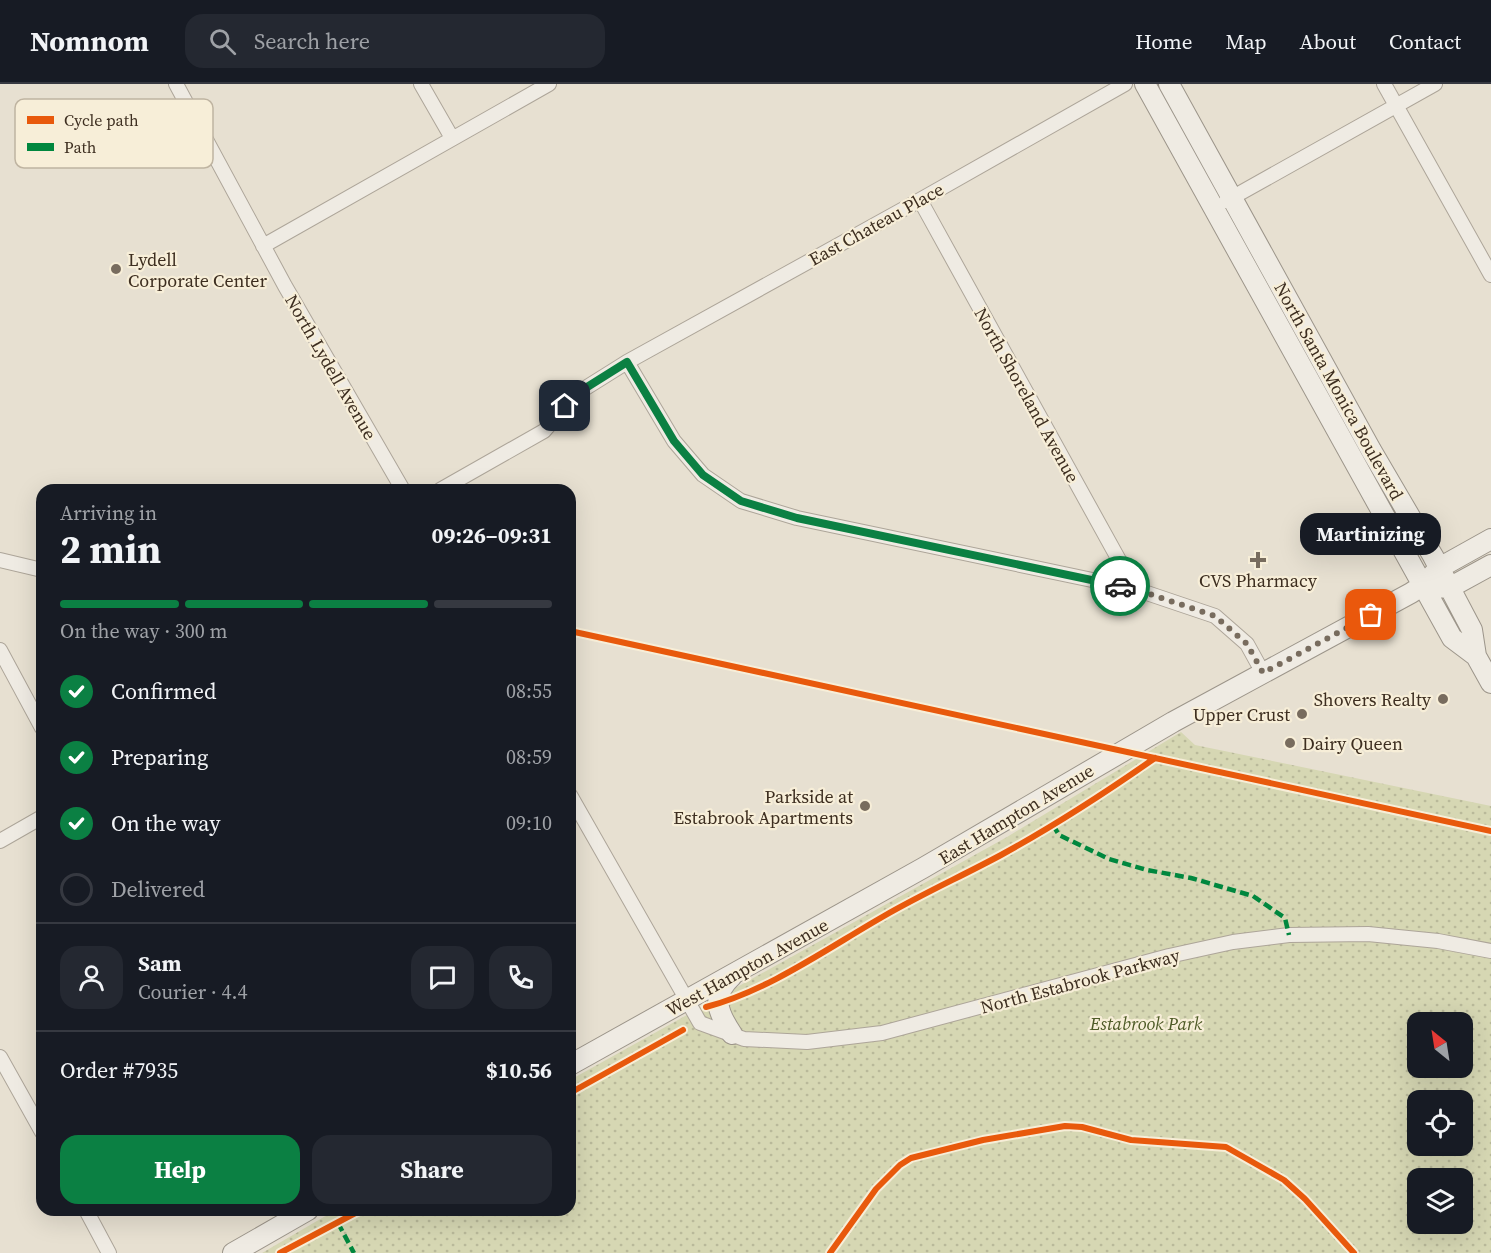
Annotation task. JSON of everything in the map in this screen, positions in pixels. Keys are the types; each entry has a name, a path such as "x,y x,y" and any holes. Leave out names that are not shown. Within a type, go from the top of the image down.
{"street":[{"name":"North Lydell Avenue","path":"177,84 185,99"},
{"path":"422,84 452,138"},
{"path":"263,246 549,84"},
{"name":"East Chateau Place","path":"451,484 544,431 576,394 627,362 1125,84"},
{"name":"North Santa Monica Boulevard","path":"1145,84 1452,639 1476,656"},
{"name":"North Santa Monica Boulevard","path":"1169,84 1439,568 1472,630 1476,656"},
{"path":"1384,84 1491,275"},
{"path":"1214,208 1435,84"},
{"name":"North Lydell Avenue","path":"213,152 263,246 400,484"},
{"name":"North Shoreland Avenue","path":"920,200 1135,589"},
{"path":"627,362 674,441 703,475 741,501 797,518 1135,589 1215,616 1247,644 1263,673"},
{"name":"East Hampton Avenue","path":"923,868 1058,791 1123,750 1423,585 1439,568 1491,539"},
{"path":"0,560 36,569"},
{"path":"1423,585 1449,588 1491,565"},
{"path":"0,650 36,718"},
{"path":"1476,656 1491,683"},
{"path":"576,806 686,1000"},
{"path":"0,841 36,820"},
{"name":"West Hampton Avenue","path":"576,1062 923,868"},
{"name":"North Estabrook Parkway","path":"686,1000 700,1023 744,1039 807,1042 882,1033 1169,956 1233,942 1289,935 1368,934 1438,941 1491,951"},
{"path":"732,1034 720,1017 718,994 726,981 736,972"},
{"path":"0,1057 36,1121"},
{"path":"89,1216 109,1253"},
{"path":"233,1252 297,1216"}],"green space":[{"name":"Estabrook Park","path":"1181,732 1195,745 1491,806 1491,1253 262,1253 325,1216 576,1216 576,1077 1007,837"}],"marked path":[{"path":"1053,825 1059,835 1109,859 1147,870 1191,878 1253,896 1285,918 1289,935"},
{"path":"338,1223 354,1253"}],"cycle path":[{"path":"576,632 1491,831"},
{"path":"706,1007 729,1000 775,980 898,908 1001,855 1079,809 1155,758"},
{"path":"576,1090 683,1030"},
{"path":"830,1253 876,1189 900,1165 911,1158 983,1140 1065,1126 1082,1127 1131,1140 1226,1147 1284,1180 1305,1199 1354,1253"},
{"path":"280,1253 350,1216"}],"way so far":[{"path":"1120,586 1215,616 1247,644 1263,673 1371,615"}],"place":[{"name":"Lydell Corporate Center","path":"116,269"},
{"name":"CVS Pharmacy","path":"1258,560"},
{"name":"Martinizing","path":"1371,615"},
{"name":"Shovers Realty","path":"1443,699"},
{"name":"Upper Crust","path":"1302,714"},
{"name":"Dairy Queen","path":"1290,743"},
{"name":"Parkside at Estabrook Apartments","path":"865,806"}],"route":[{"path":"565,406 576,394 627,362 674,441 703,475 741,501 797,518 1120,586"}]}
